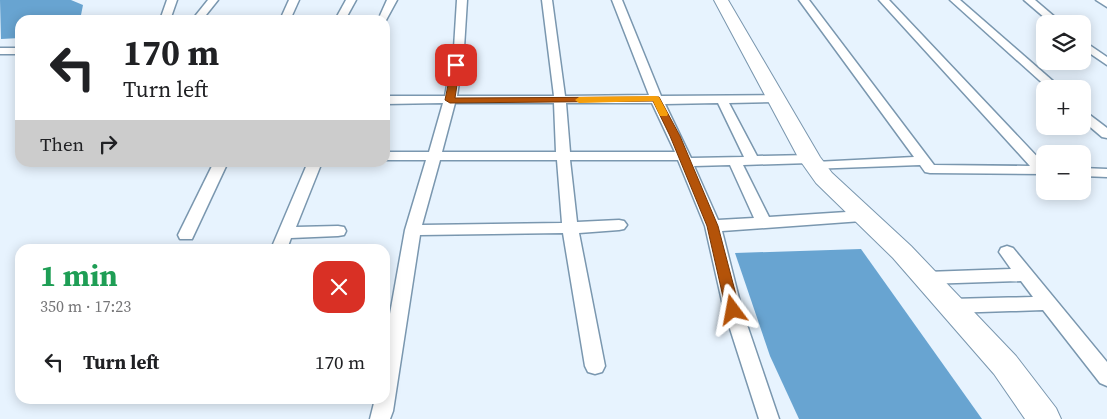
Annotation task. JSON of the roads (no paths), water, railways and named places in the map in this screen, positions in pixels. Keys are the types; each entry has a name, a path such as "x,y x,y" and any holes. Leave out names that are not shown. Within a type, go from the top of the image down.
{"main road":[{"path":"721,0 812,163 824,178 862,216 902,252 1005,365 1044,419"}],"street":[{"path":"167,15 172,0"},
{"path":"201,15 214,0"},
{"path":"287,15 294,0"},
{"path":"343,15 351,0"},
{"path":"385,15 392,0"},
{"path":"390,362 413,230 450,100 459,48 462,0"},
{"path":"547,0 560,100 566,204 595,366"},
{"path":"617,0 656,99 713,226 733,310 768,419"},
{"path":"804,0 930,169 1036,170"},
{"path":"884,0 1036,162"},
{"path":"955,0 1046,80"},
{"path":"1029,0 1047,15"},
{"path":"1101,0 1107,4"},
{"path":"1091,50 1107,62"},
{"path":"0,51 15,51"},
{"path":"390,100 656,99 666,101 775,98"},
{"path":"722,100 753,161"},
{"path":"1091,121 1107,134"},
{"path":"390,156 564,156 812,163 924,161"},
{"path":"735,162 764,222"},
{"path":"186,235 219,167"},
{"path":"281,244 313,167"},
{"path":"1091,172 1107,173"},
{"path":"713,226 862,216"},
{"path":"413,230 570,228 619,224"},
{"path":"286,232 338,231"},
{"path":"1006,252 1107,377"},
{"path":"926,278 1025,275"},
{"path":"951,306 1047,303"},
{"path":"380,419 383,404"}],"water":[{"path":"0,0 71,0 83,5 81,15 15,15 15,38 1,39"},
{"path":"861,249 982,419 799,419 770,356 735,253"}]}
